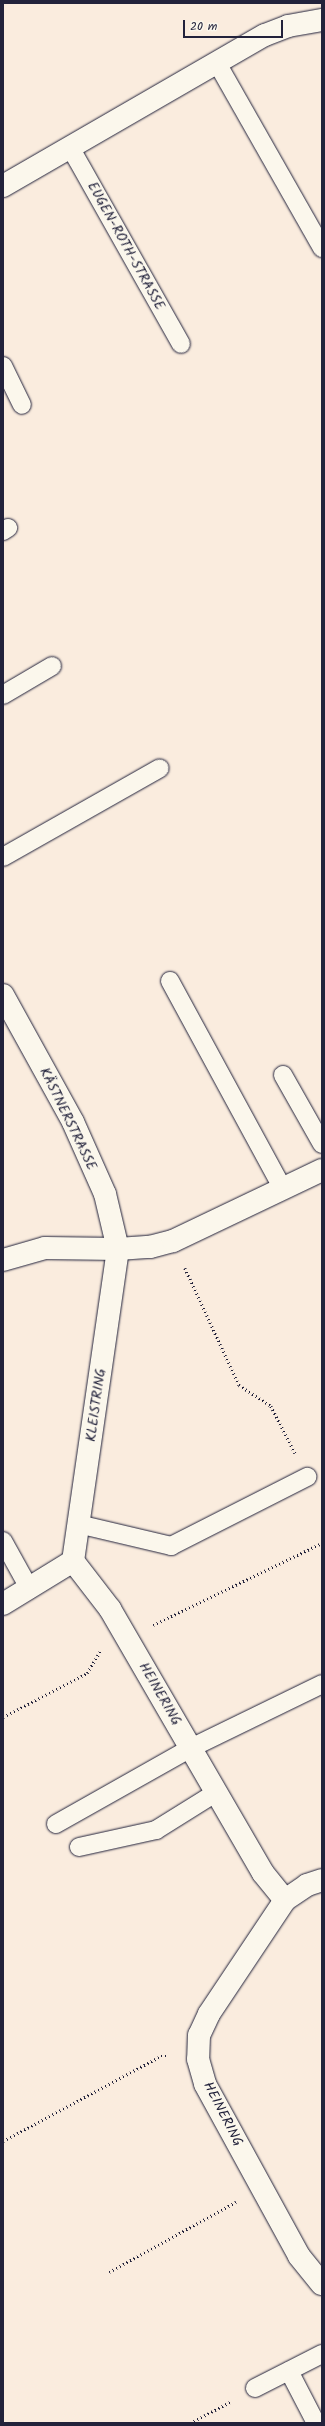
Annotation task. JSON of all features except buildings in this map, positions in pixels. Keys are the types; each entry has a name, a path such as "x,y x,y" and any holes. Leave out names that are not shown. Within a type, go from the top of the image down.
{"street":[{"path":"3,186 265,35 288,26 322,20"},
{"name":"KÄSTNERSTRASSE","path":"3,995 73,1122 105,1194 118,1249"},
{"path":"3,1260 45,1248 118,1249 150,1247 173,1241 282,1187 322,1170"},
{"name":"KLEISTRING","path":"73,1561 118,1249"},
{"path":"3,1604 73,1561"},
{"name":"HEINERING","path":"73,1561 110,1609 264,1873 285,1900"},
{"name":"HEINERING","path":"322,1880 307,1885 285,1900 209,2014 199,2035 198,2058 206,2084 299,2256 322,2284"}],"lane":[{"path":"217,63 322,248"},
{"name":"EUGEN-ROTH-STRASSE","path":"70,147 181,344"},
{"path":"3,366 22,405"},
{"path":"3,695 52,666"},
{"path":"3,857 160,768"},
{"path":"170,981 282,1187"},
{"path":"283,1075 322,1144"},
{"path":"78,1524 170,1546 307,1477"},
{"path":"3,1542 29,1588"},
{"path":"56,1824 191,1748 322,1684"},
{"path":"80,1847 156,1830 216,1792"},
{"path":"255,2388 322,2354"},
{"path":"289,2371 316,2423"}],"path":[{"path":"173,1241 239,1386 272,1406 307,1477"},
{"path":"3,1717 88,1673 108,1638 125,1633 322,1542"},
{"path":"3,2141 161,2056 198,2058"},
{"path":"109,2272 262,2188"},
{"path":"190,2423 255,2388"}]}
